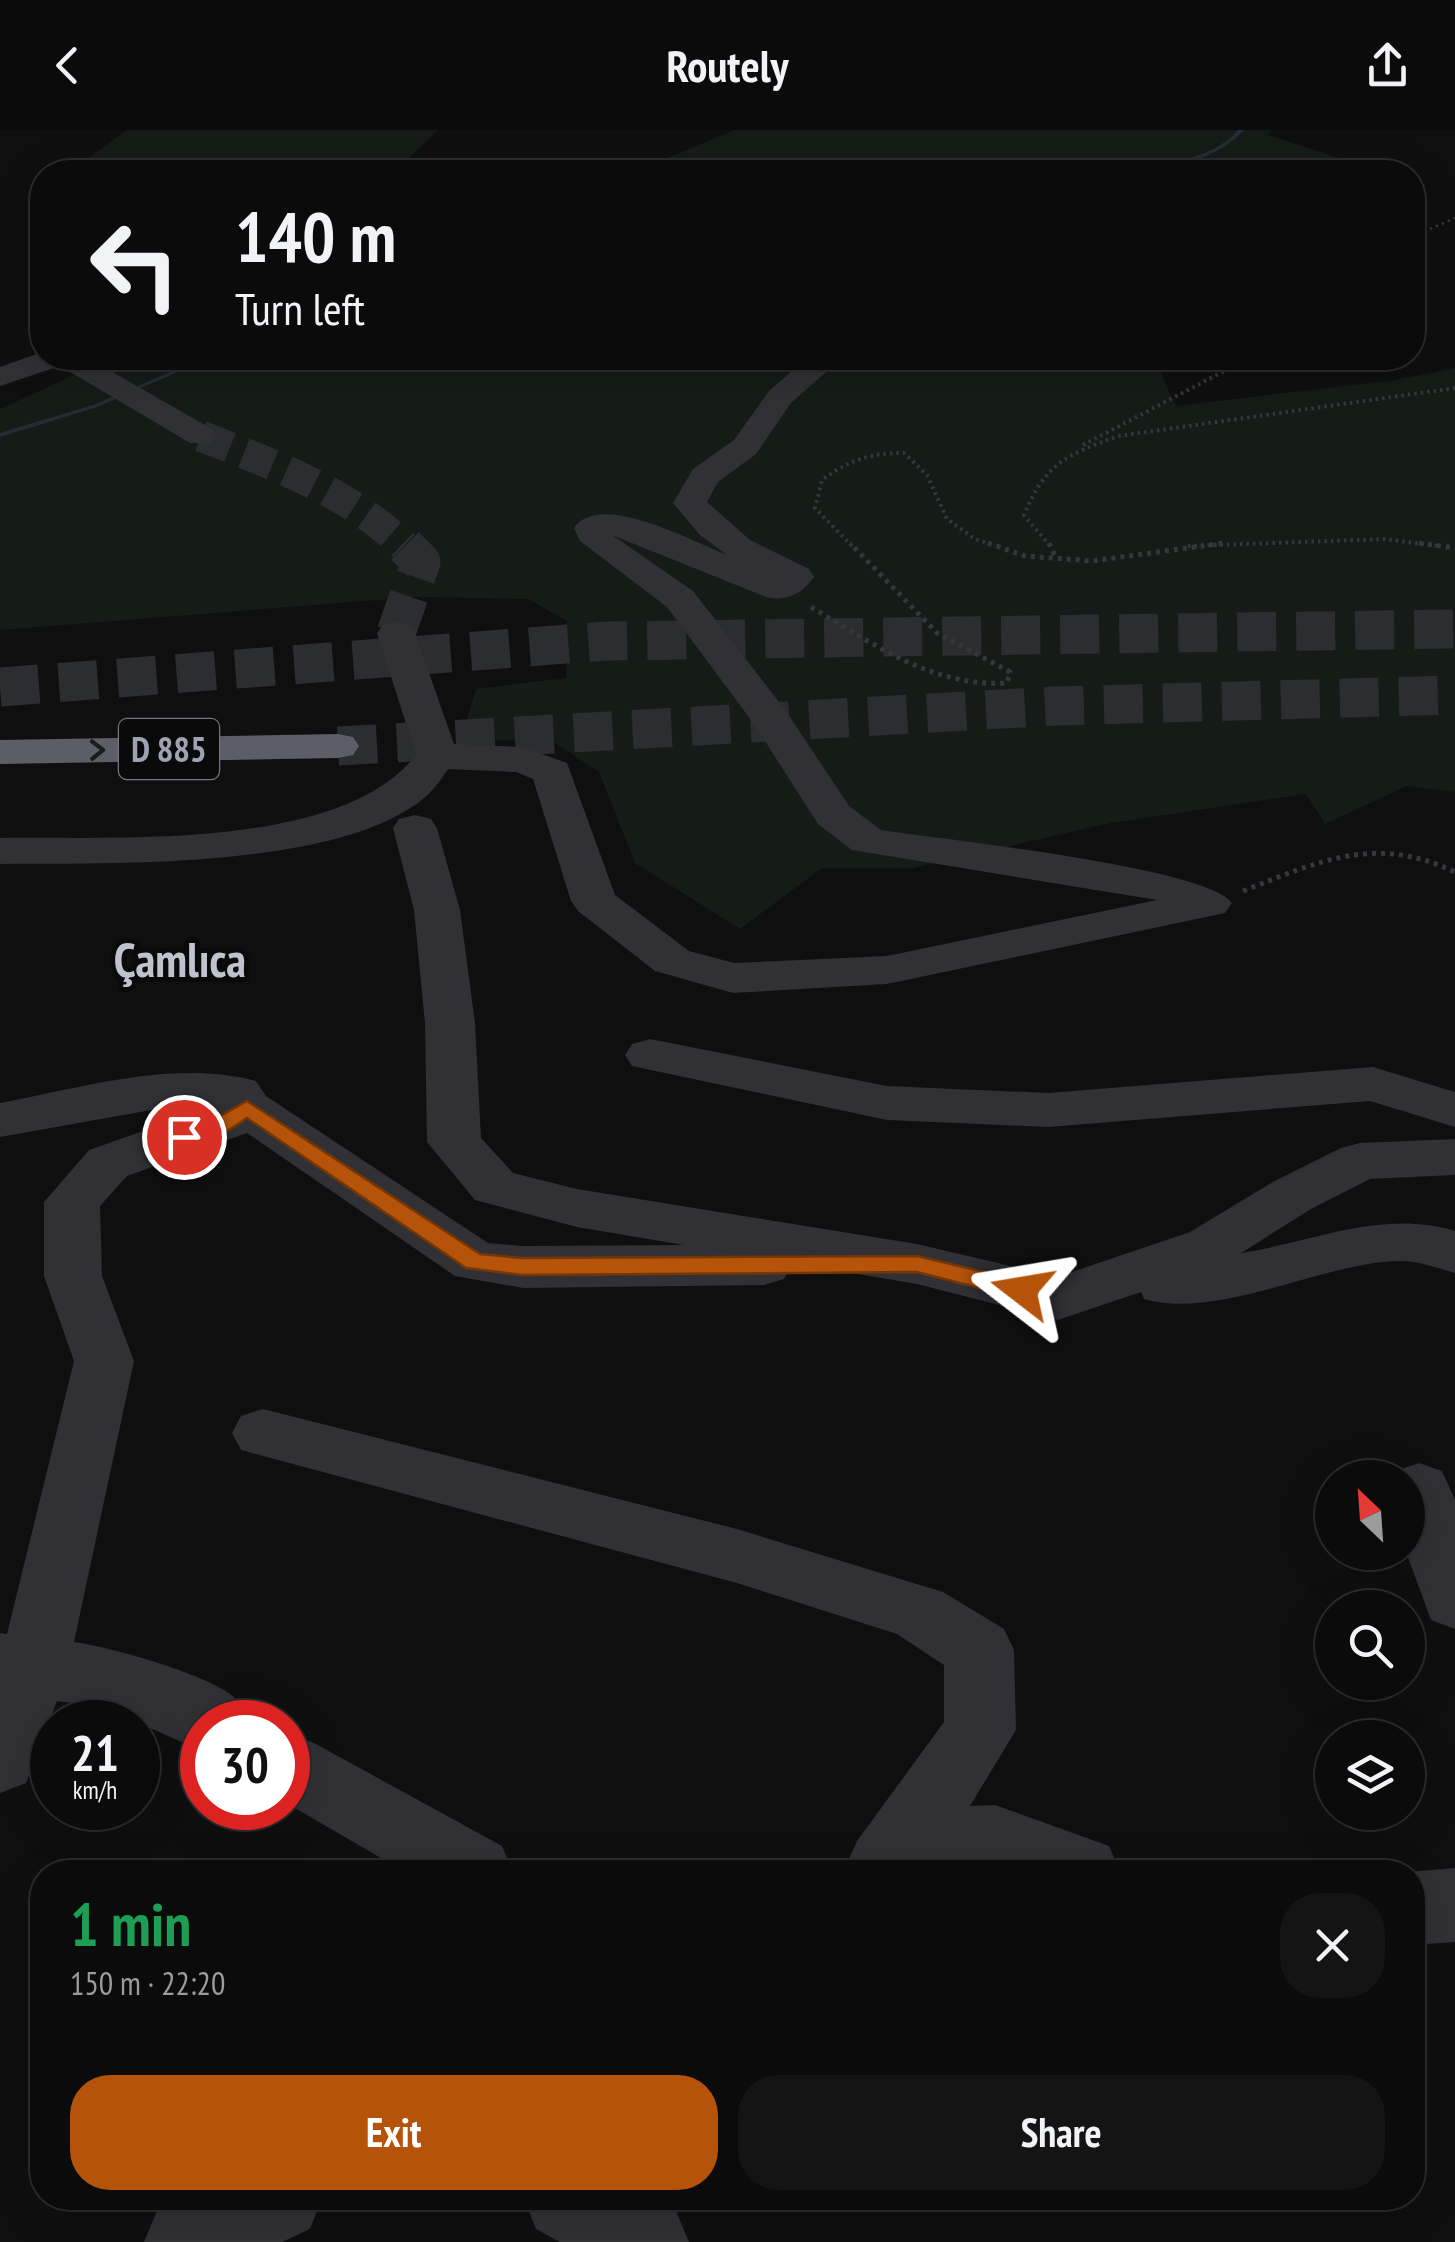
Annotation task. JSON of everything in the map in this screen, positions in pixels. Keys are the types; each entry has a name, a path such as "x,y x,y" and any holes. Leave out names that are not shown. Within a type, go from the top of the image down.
{"highway":[{"name":"D 885","path":"0,752 338,746"}],"street":[{"path":"0,354 30,355"},
{"path":"0,377 30,366"},
{"path":"84,370 200,436"},
{"path":"808,370 780,397 745,446 704,476 690,503 706,526 796,578 779,590 611,522 591,528 597,541 680,599 772,720 832,815 868,842 1163,887 1210,903"},
{"path":"396,633 437,756"},
{"path":"437,756 522,760 552,772 594,901 672,961 732,978 887,970 1210,903"},
{"path":"0,851 248,842 322,828 361,815 408,791 437,756"},
{"path":"415,828 437,910 450,1023 454,1142 494,1187 576,1208 917,1264 1058,1298 1288,1266 1388,1240 1455,1252"},
{"path":"650,1055 888,1103 1048,1110 1373,1084 1455,1110"},
{"path":"0,1120 174,1088 238,1093 247,1108 474,1262 522,1267 917,1264"},
{"path":"0,1760 17,1667 104,1362 73,1276 72,1202 108,1163 221,1125 247,1108"},
{"path":"1058,1298 1210,1246 1291,1196 1360,1162 1455,1157"},
{"path":"263,1433 756,1562 919,1612 979,1650 980,1730 890,1858"},
{"path":"1425,1508 1455,1600"},
{"path":"17,1667 104,1676 180,1705"},
{"path":"310,1778 454,1860"},
{"path":"890,1858 995,1840 1049,1860"},
{"path":"1425,1907 1455,1905"},
{"path":"188,2242 254,2210"},
{"path":"588,2210 646,2242"}],"path":[{"path":"1425,231 1455,218"},
{"path":"1057,559 1048,540 1024,514 1038,482 1065,456 1130,417 1225,370"},
{"path":"1065,456 1118,436 1455,388"},
{"path":"779,590 911,665 952,682 986,686 1006,683 1010,672 937,632 816,508 822,480 851,458 869,452 904,453 927,474 947,519 975,539 1024,556 1092,562 1200,544 1385,539 1455,548"},
{"path":"1210,903 1353,851 1399,850 1455,872"}],"shaded area":[{"path":"127,130 438,130 407,160 86,160"},
{"path":"734,130 1272,130 1268,135 1346,160 663,160"},
{"path":"1455,368 1455,792 1407,786 1325,824 1306,794 1111,823 913,868 822,868 740,929 635,863 599,772 552,741 461,739 476,689 566,678 567,621 528,599 415,597 0,630 0,409 85,370 1159,370 1176,406 1394,380"}],"waterway":[{"path":"1189,160 1220,148 1241,130"},
{"path":"0,435 95,406 179,370"}],"tunnel":[{"path":"201,436 334,494 404,546"},
{"path":"396,633 421,562 402,543"},
{"path":"0,687 607,641 1455,629"},
{"path":"338,746 1056,706 1455,695"}],"district":[{"name":"Çamlıca","path":"180,959"}],"route":[{"path":"184,1137 221,1125 247,1108 474,1262 522,1267 917,1264 1022,1290"}]}
